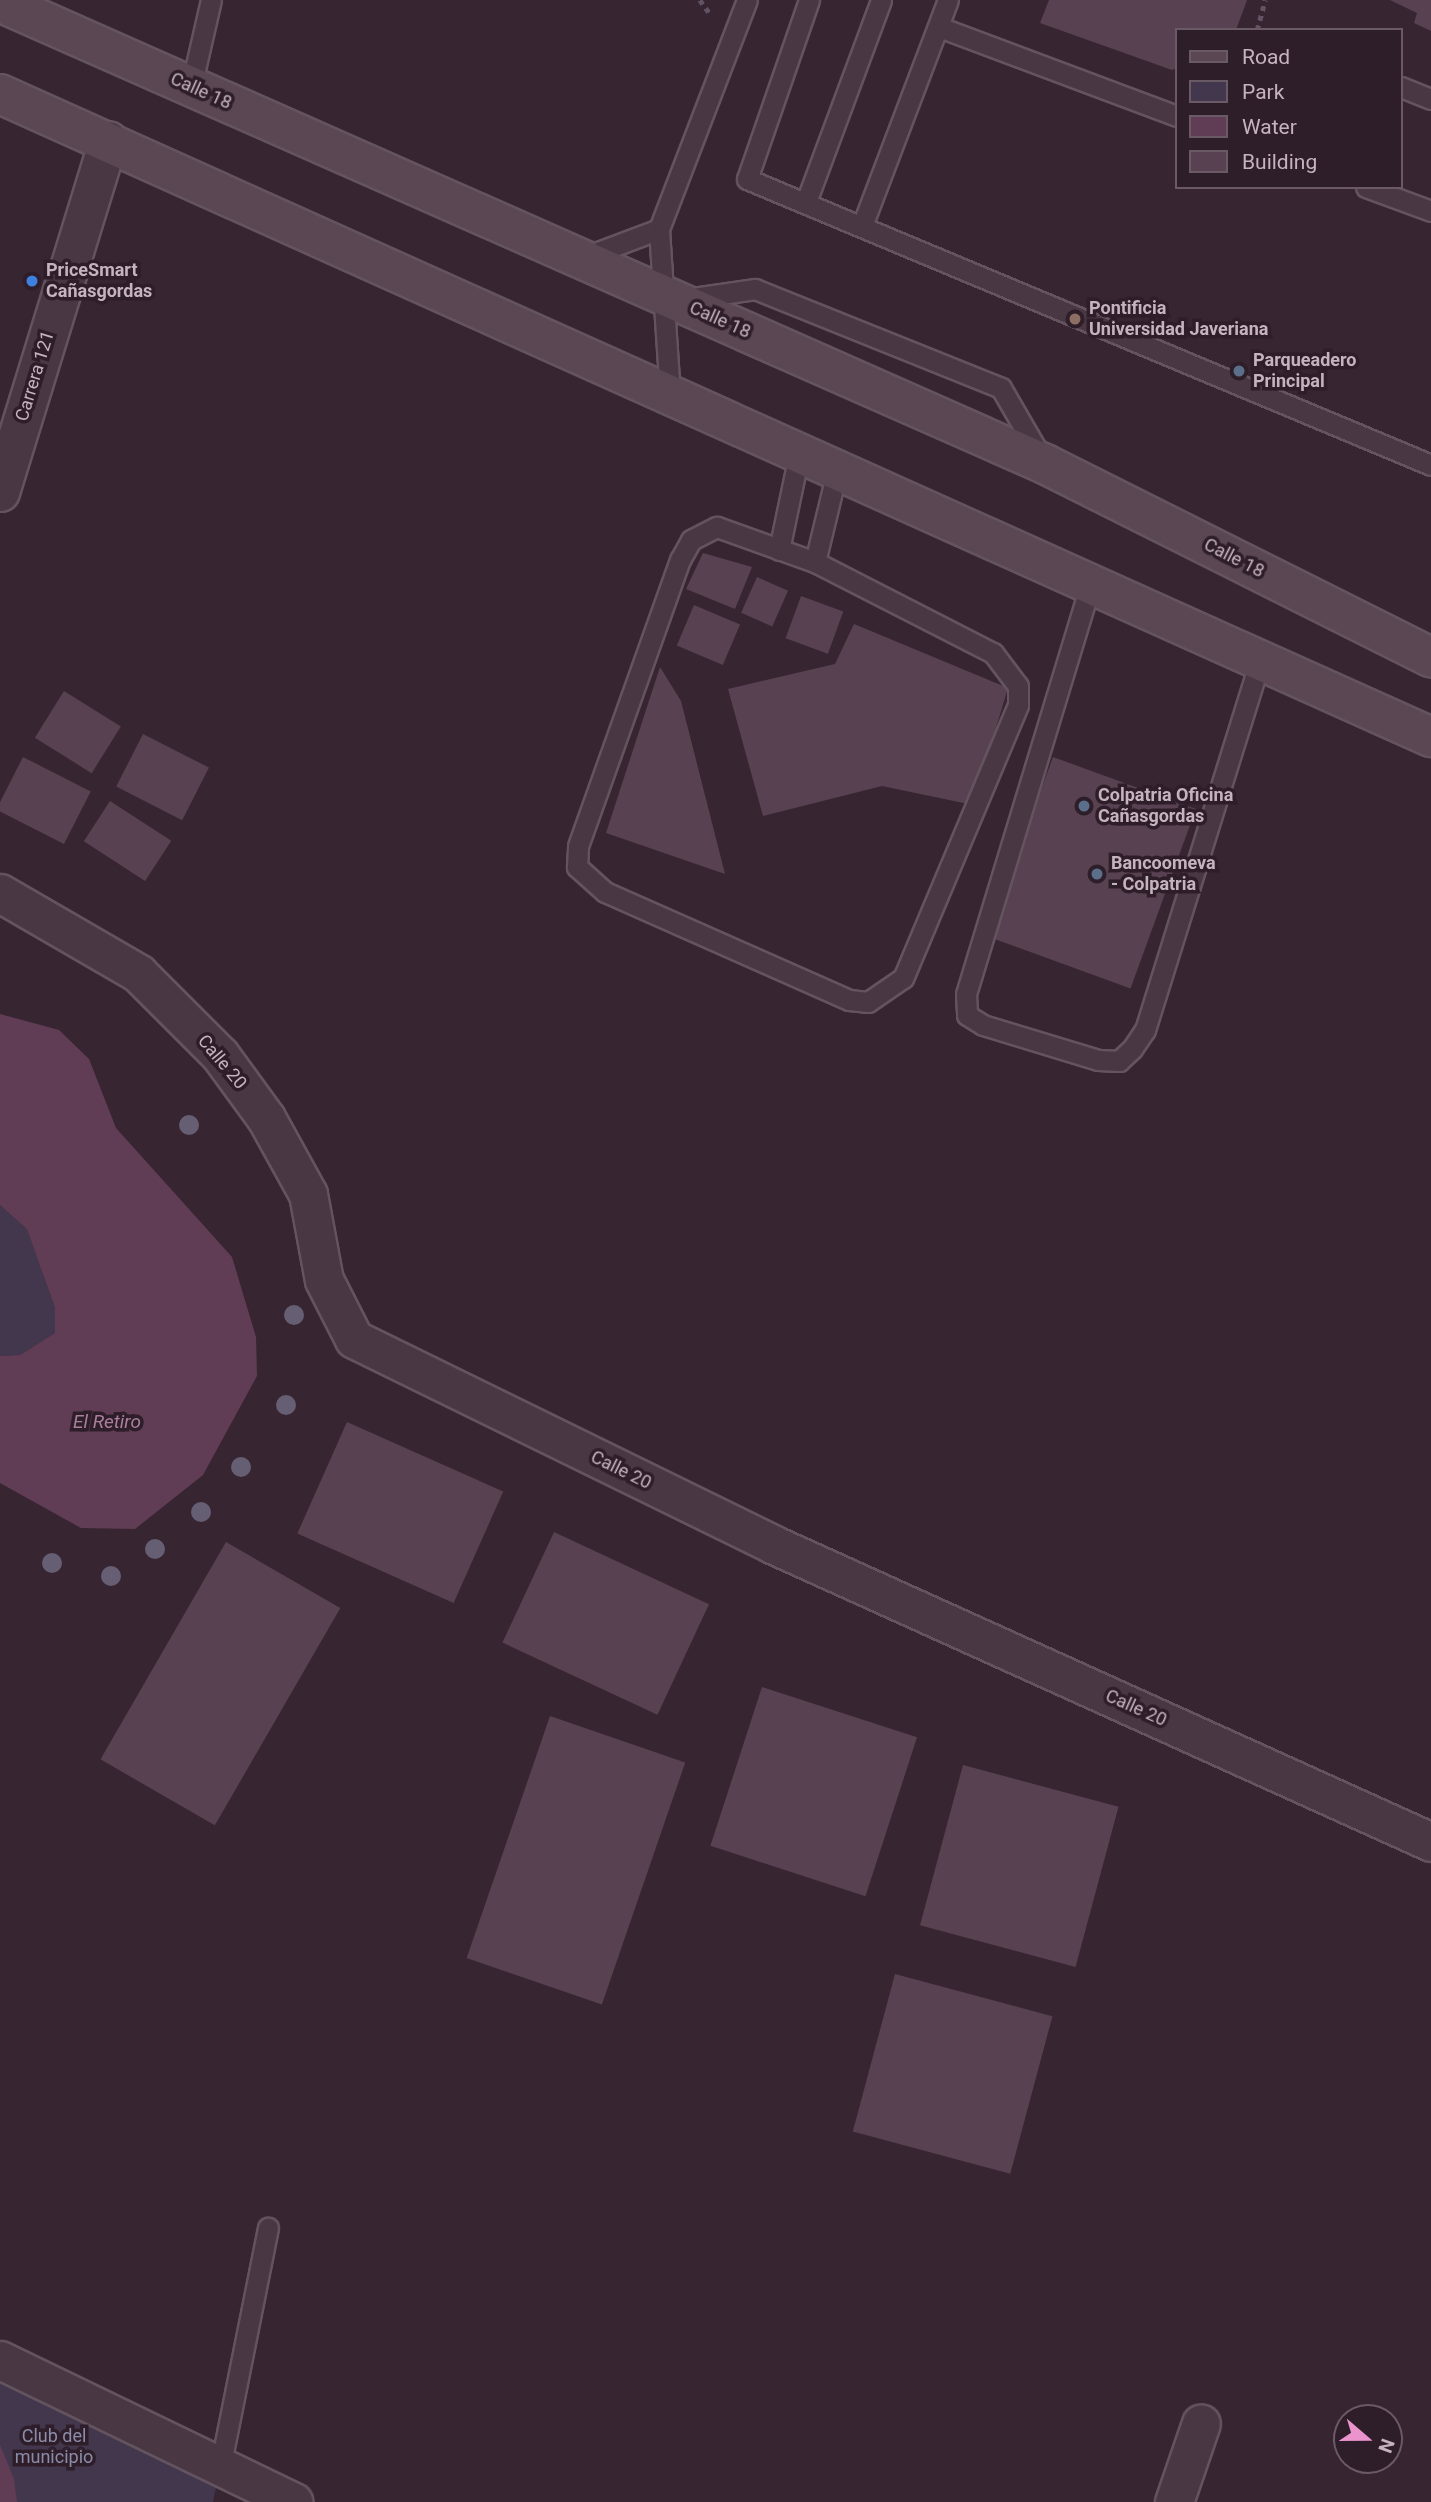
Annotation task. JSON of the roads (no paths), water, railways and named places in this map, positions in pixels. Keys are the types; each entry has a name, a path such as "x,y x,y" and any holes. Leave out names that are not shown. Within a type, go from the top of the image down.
{"main road":[{"name":"Calle 18","path":"0,2 47,10 191,87 1045,464 1431,657"},
{"path":"0,94 108,140 1259,663 1431,737"}],"street":[{"name":"Carrera 121","path":"0,492 108,140"},
{"name":"Calle 20","path":"0,893 138,973 220,1055 266,1118 308,1194 324,1280 354,1339 772,1544 1431,1842"},
{"path":"0,2360 294,2502"},
{"path":"1174,2502 1201,2423"}],"lane":[{"path":"191,87 211,0"},
{"path":"670,395 669,298 659,229 747,0"},
{"path":"809,0 747,178 1431,465"},
{"path":"806,202 881,0"},
{"path":"862,226 948,0"},
{"path":"939,27 1176,116"},
{"path":"1403,88 1431,99"},
{"path":"1371,189 1431,211"},
{"path":"581,259 659,229"},
{"path":"669,298 755,289 1001,388 1045,464"},
{"path":"779,550 799,453"},
{"path":"815,562 837,471"},
{"path":"717,527 779,550 815,562 993,653 1018,686 1018,705 903,978 869,1002 849,1000 605,892 577,867 578,846 691,540 717,527"},
{"path":"1090,586 966,994 967,1015 983,1025 1098,1060 1119,1060 1132,1049 1145,1030 1259,663"},
{"path":"220,2468 268,2228"}],"water":[{"name":"El Retiro","path":"0,1014 59,1030 89,1059 116,1128 232,1257 256,1337 257,1376 203,1475 135,1529 81,1528 0,1483 0,1356 20,1355 55,1333 55,1308 27,1229 0,1205"},
{"path":"0,2445 14,2479 17,2502 0,2502"}],"place":[{"name":"PriceSmart Cañasgordas","path":"32,281"},
{"name":"Pontificia Universidad Javeriana","path":"1075,319"},
{"name":"Parqueadero Principal","path":"1239,371"},
{"name":"Colpatria Oficina Cañasgordas","path":"1084,806"},
{"name":"Bancoomeva - Colpatria","path":"1097,874"}],"park label":[{"name":"Club del municipio","path":"54,2447"}]}
